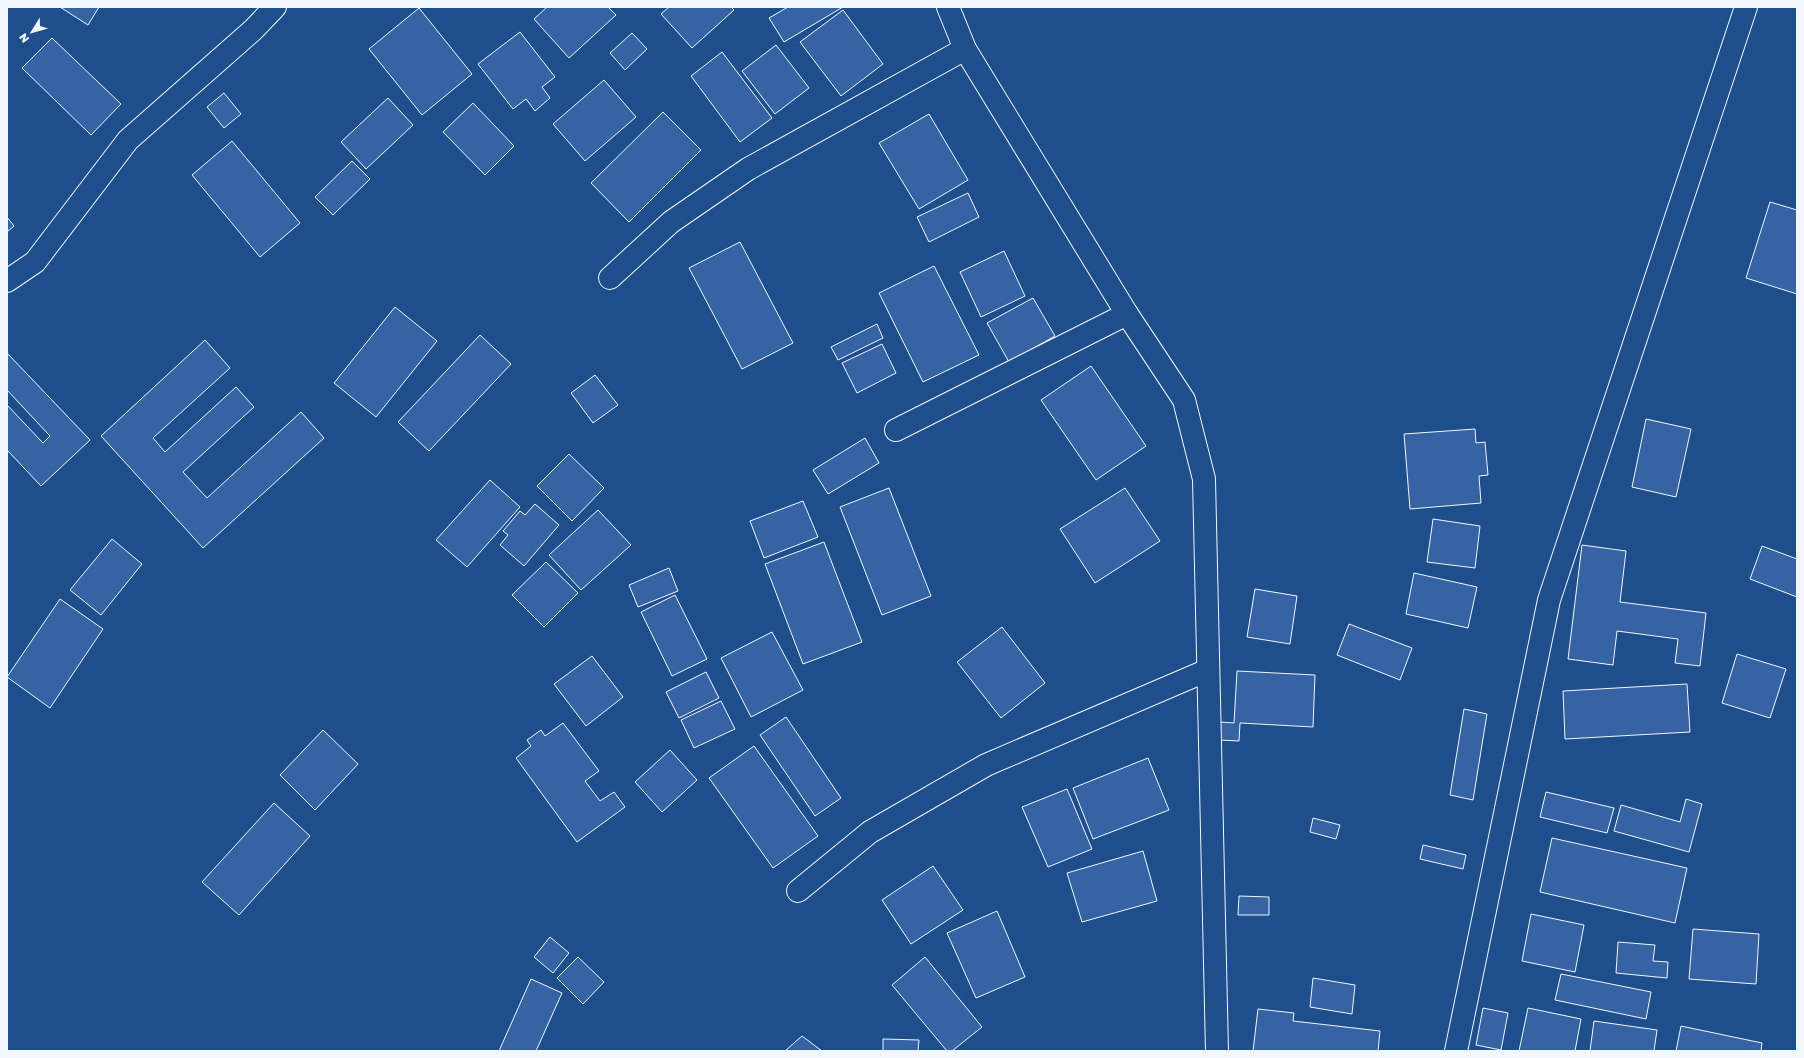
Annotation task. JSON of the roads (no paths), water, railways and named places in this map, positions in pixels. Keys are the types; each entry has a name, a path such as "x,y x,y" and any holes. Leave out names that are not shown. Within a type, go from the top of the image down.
{"street":[{"path":"7,281 35,262 128,140 253,30 274,7"},
{"path":"948,7 965,49 1127,314 1184,400 1204,480 1217,1051"},
{"path":"1456,1051 1549,600 1746,7"},
{"path":"610,278 671,222 748,169 965,49"},
{"path":"896,430 1127,314"},
{"path":"798,891 870,832 986,765 1208,670"}]}
